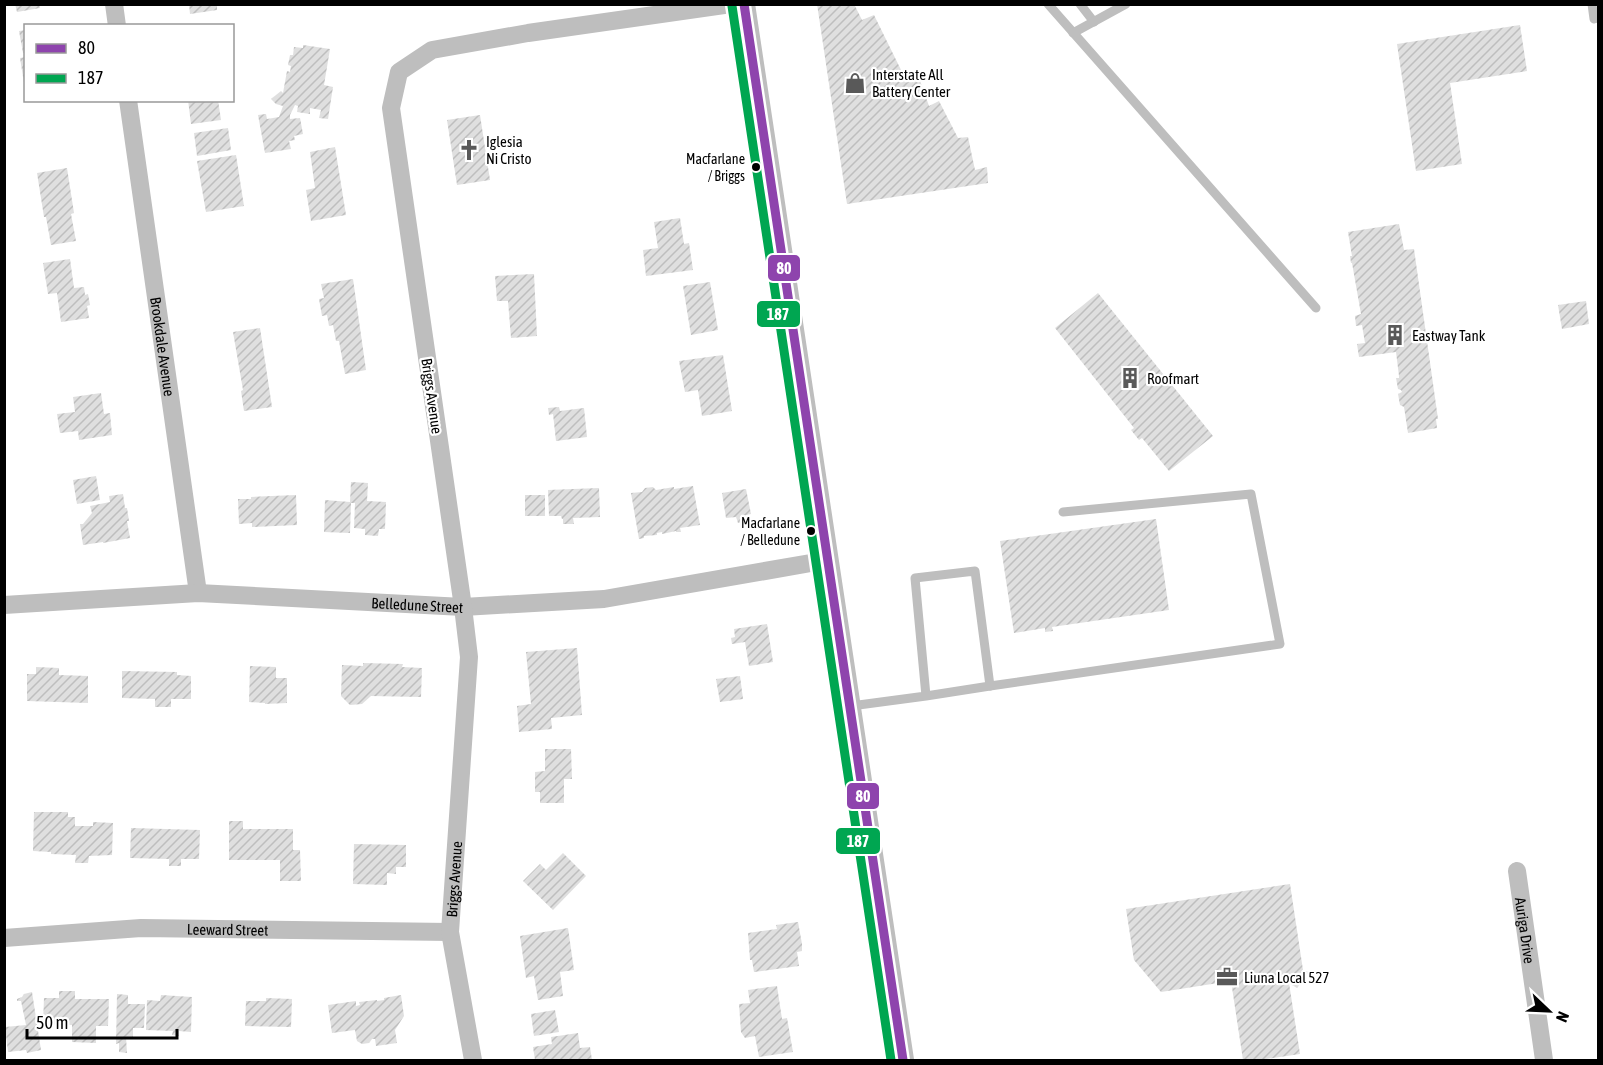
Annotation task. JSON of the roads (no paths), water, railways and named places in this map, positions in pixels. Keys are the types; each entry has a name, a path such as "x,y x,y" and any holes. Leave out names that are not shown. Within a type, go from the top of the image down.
{"street":[{"path":"114,4 117,24"},
{"name":"Briggs Avenue","path":"473,1060 450,932 469,657 391,108 399,72 432,50 528,33 731,4"},
{"path":"744,4 903,1060"},
{"name":"Brookdale Avenue","path":"128,102 198,593"},
{"name":"Belledune Street","path":"4,605 198,593 463,607 604,600 828,560"},
{"name":"Auriga Drive","path":"1516,871 1544,1060"},
{"name":"Leeward Street","path":"4,938 141,928 450,932"}],"lane":[{"path":"1048,4 1316,308"},
{"path":"1080,4 1094,22"},
{"path":"1073,33 1126,4"},
{"path":"1592,4 1594,19 1599,18"},
{"path":"850,706 1280,644 1251,494 1063,512"},
{"path":"926,696 915,578 975,571 990,686"}],"place":[{"name":"Interstate All Battery Center","path":"855,83"},
{"name":"Iglesia Ni Cristo","path":"469,150"},
{"name":"Macfarlane / Briggs","path":"756,167"},
{"name":"Eastway Tank","path":"1395,335"},
{"name":"Roofmart","path":"1130,378"},
{"name":"Macfarlane / Belledune","path":"811,531"},
{"name":"Liuna Local 527","path":"1227,977"}]}
